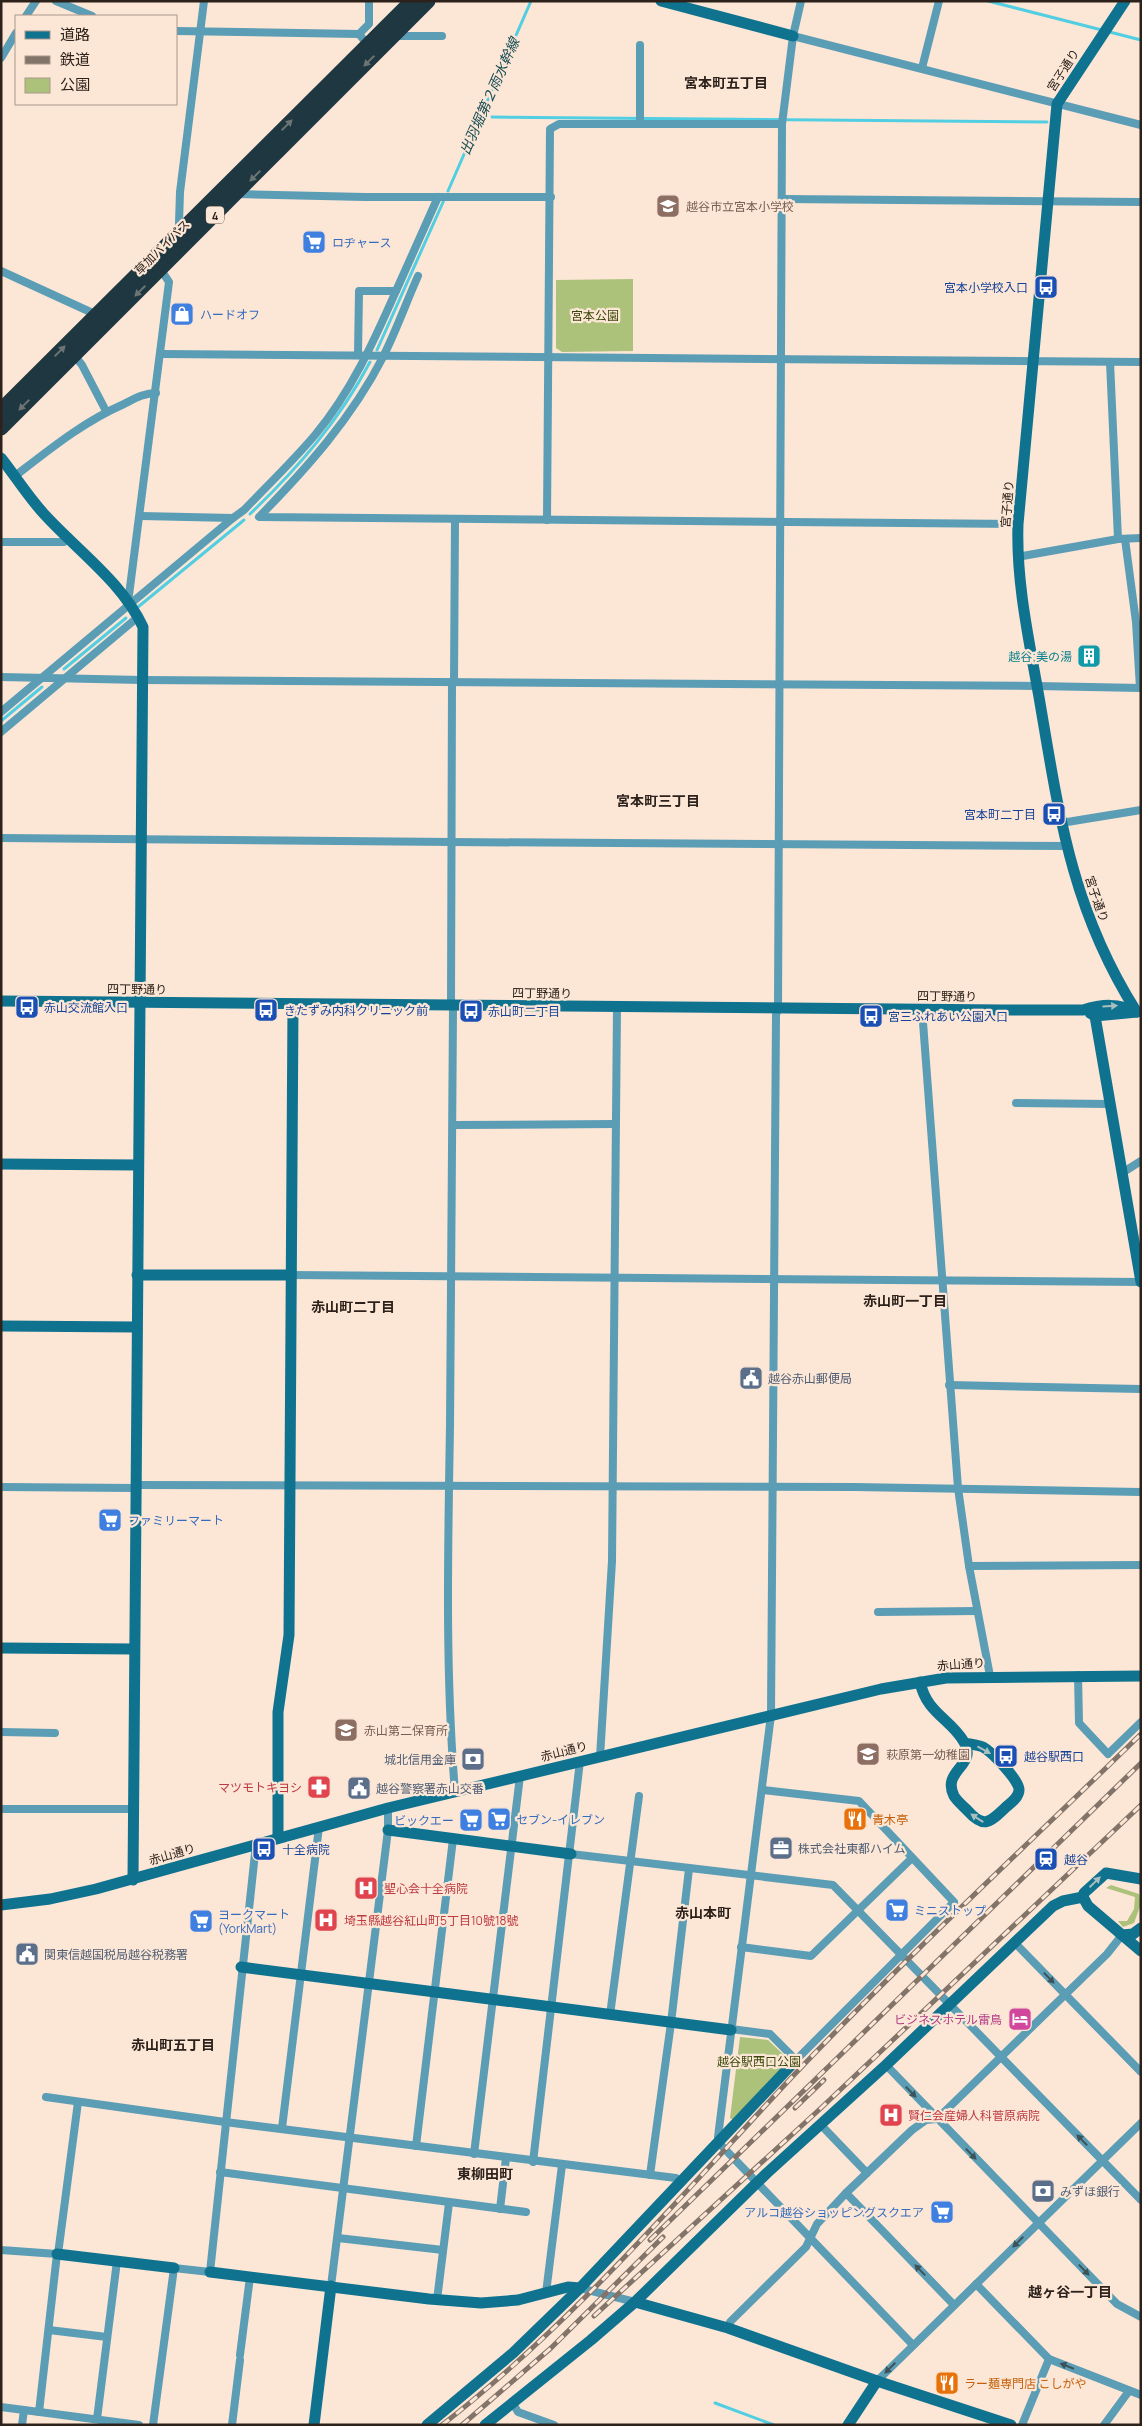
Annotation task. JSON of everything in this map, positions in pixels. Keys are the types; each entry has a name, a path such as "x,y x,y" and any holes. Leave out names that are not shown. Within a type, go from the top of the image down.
{"highway":[{"name":"草加バイパス","path":"1,410 181,231 364,39 412,1"},
{"name":"草加バイパス","path":"1,428 428,1"}],"street":[{"path":"27,15 36,1"},
{"path":"56,1 90,15"},
{"path":"181,231 179,223 180,192 204,1"},
{"path":"178,31 364,39 369,24 369,1"},
{"path":"662,1 1141,125"},
{"path":"800,1 793,36 782,124 778,1009 776,1015 771,1715 718,2137 720,2142 756,2183 912,2345"},
{"path":"922,68 939,1"},
{"name":"宮子通り","path":"1124,1 1057,104 1018,524 1017,557 1037,686 1066,846 1093,930 1110,968 1139,1013"},
{"path":"1,58 15,35"},
{"path":"394,36 442,36"},
{"path":"640,45 640,122"},
{"path":"547,520 551,197 550,129 559,124 640,122 782,124"},
{"path":"237,194 551,197"},
{"path":"1,712 233,518 282,471 316,434 367,355 438,196"},
{"path":"783,199 1141,202"},
{"path":"128,605 162,354 169,282 160,270"},
{"path":"1,271 97,315"},
{"path":"418,276 383,357 351,410 306,467 259,517 1018,524"},
{"path":"358,355 359,291 396,291"},
{"path":"162,354 367,355 383,357 549,359 1141,362"},
{"path":"74,355 82,365 106,411"},
{"path":"1,677 142,680 1140,688 1136,622 1122,539 1110,362"},
{"path":"15,476 75,429 106,411 148,393 156,393"},
{"path":"1,458 45,515 95,563 138,617 142,627 132,1809 133,1880"},
{"path":"141,516 233,518"},
{"path":"455,519 451,1005 453,1009 453,1125 449,1485 449,1717 455,1792"},
{"path":"1,542 64,542 69,537"},
{"path":"1017,557 1122,539 1141,538"},
{"path":"1,732 138,617"},
{"path":"1061,823 1141,810"},
{"path":"1,838 1066,846"},
{"name":"四丁野通り","path":"1,1001 778,1009 1083,1010 1096,1006 1124,1005 1139,1013"},
{"path":"278,1838 278,1712 289,1635 293,1005"},
{"path":"600,1757 612,1560 613,1279 617,1007"},
{"path":"922,1009 958,1488 969,1566 990,1676"},
{"name":"四丁野通り","path":"1083,1010 1095,1016"},
{"path":"137,1275 1141,1282 1095,1016 1139,1013"},
{"path":"1016,1103 1110,1104"},
{"path":"453,1125 615,1124"},
{"path":"1122,1172 1141,1161"},
{"path":"1,1164 138,1165"},
{"path":"1,1326 136,1327"},
{"path":"950,1385 1141,1389"},
{"path":"1,1487 289,1484 612,1487 774,1486 1141,1492"},
{"path":"969,1566 1141,1565"},
{"path":"878,1612 977,1611"},
{"path":"1,1648 134,1649"},
{"path":"1078,1675 1079,1723 1108,1754 1141,1722"},
{"name":"赤山通り","path":"1,1905 50,1899 133,1880 388,1808 771,1715 920,1682 990,1676 1141,1676"},
{"path":"920,1682 926,1701 965,1742 989,1751 1019,1783 1020,1791 1016,1798 992,1820 985,1823 976,1820 954,1797 950,1784 952,1776 965,1762 967,1754 965,1742"},
{"path":"1,1732 55,1733"},
{"path":"533,2162 552,2007 556,1956 571,1854 580,1761"},
{"path":"474,2154 520,1776"},
{"path":"427,2425 513,2353 580,2288 796,2060 954,1902 859,1801 763,1790"},
{"path":"610,2015 639,1796"},
{"path":"314,2425 345,2188 388,1830 388,1808"},
{"path":"1,1809 132,1809"},
{"path":"282,2128 319,1827"},
{"path":"388,1830 629,1862 834,1885 900,1955 1141,2200"},
{"path":"416,2146 453,1839"},
{"path":"210,2272 224,2122 256,1844"},
{"path":"741,1947 811,1956 912,1858"},
{"path":"650,2175 689,1869"},
{"path":"1083,1897 1084,1893 1106,1873 1141,1879"},
{"path":"1083,1897 1088,1906 1141,1951"},
{"path":"485,2425 591,2340 634,2302 756,2183 886,2065 1058,1903 1083,1897"},
{"path":"728,2328 730,2322 806,2247 817,2224 846,2193 912,2130 926,2120 937,2119 1107,1954 1122,1935 1133,1934 1141,1928"},
{"path":"1015,1943 1141,2072"},
{"path":"241,1967 770,2034 796,2060"},
{"path":"886,2065 1117,2304 1141,2317"},
{"path":"46,2097 533,2162 676,2178 680,2184"},
{"path":"39,2412 78,2102"},
{"path":"848,2425 877,2381 1141,2123"},
{"path":"820,2124 867,2173"},
{"path":"500,2209 506,2158"},
{"path":"546,2293 562,2165"},
{"path":"220,2172 526,2212"},
{"path":"846,2193 954,2305"},
{"path":"436,2300 449,2203"},
{"path":"338,2238 443,2250"},
{"path":"1,2250 117,2260 436,2300 481,2303 518,2300 568,2287 580,2288 728,2328 877,2381 1011,2425"},
{"path":"97,2419 117,2260"},
{"path":"153,2425 174,2268"},
{"path":"232,2425 250,2277"},
{"path":"976,2284 1049,2359 1141,2395"},
{"path":"49,2330 107,2337"},
{"path":"1022,2425 1049,2359"},
{"path":"1104,2425 1129,2391"},
{"path":"512,2402 518,2412 554,2425"},
{"path":"1,2407 139,2425"},
{"path":"22,2425 24,2410"}],"green space":[{"name":"宮本公園","path":"633,279 633,351 562,352 556,348 556,280"},
{"path":"1111,1885 1139,1894 1141,1904 1134,1923 1123,1927 1118,1921 1127,1921 1134,1909 1135,1897 1106,1888"},
{"name":"越谷駅西口公園","path":"740,2037 768,2040 787,2058 787,2064 733,2120 730,2118"}],"waterway":[{"name":"出羽堀第２雨水幹線","path":"448,191 531,1"},
{"path":"988,1 1141,40"},
{"path":"492,117 1047,122"},
{"name":"出羽堀第２雨水幹線","path":"377,350 444,200"},
{"name":"出羽堀第２雨水幹線","path":"250,514 285,479 316,443 345,404 370,362"},
{"name":"出羽堀第２雨水幹線","path":"138,607 244,520"},
{"name":"出羽堀第２雨水幹線","path":"64,669 126,618"},
{"name":"出羽堀第２雨水幹線","path":"1,721 42,687"},
{"path":"715,2403 774,2425"}],"railway":[{"path":"442,2425 490,2386 580,2302 624,2258 834,2033 1141,1734"},
{"path":"650,2240 1141,1763"},
{"path":"594,2316 821,2108 1141,1805"},
{"path":"795,2108 824,2080"},
{"path":"462,2425 551,2348 663,2237"}],"place":[{"name":"越谷市立宮本小学校","path":"668,206"},
{"name":"ロヂャース","path":"314,242"},
{"name":"宮本小学校入口","path":"1046,287"},
{"name":"ハードオフ","path":"182,314"},
{"name":"越谷;美の湯","path":"1089,656"},
{"name":"宮本町二丁目","path":"1054,814"},
{"name":"赤山交流館入口","path":"27,1007"},
{"name":"きたずみ内科クリニック前","path":"266,1010"},
{"name":"赤山町二丁目","path":"471,1011"},
{"name":"宮三ふれあい公園入口","path":"871,1016"},
{"name":"越谷赤山郵便局","path":"751,1378"},
{"name":"ファミリーマート","path":"110,1520"},
{"name":"赤山第二保育所","path":"346,1730"},
{"name":"萩原第一幼稚園","path":"868,1754"},
{"name":"越谷駅西口","path":"1006,1756"},
{"name":"城北信用金庫","path":"473,1759"},
{"name":"マツモトキヨシ","path":"319,1787"},
{"name":"越谷警察署赤山交番","path":"359,1788"},
{"name":"セブン-イレブン","path":"499,1819"},
{"name":"青木亭","path":"855,1819"},
{"name":"ビックエー","path":"471,1820"},
{"name":"株式会社東都ハイム","path":"781,1848"},
{"name":"十全病院","path":"264,1849"},
{"name":"越谷","path":"1046,1859"},
{"name":"聖心会十全病院","path":"366,1888"},
{"name":"ミニストップ","path":"897,1910"},
{"name":"埼玉縣越谷紅山町5丁目10號18號","path":"326,1920"},
{"name":"ヨークマート (YorkMart)","path":"201,1921"},
{"name":"関東信越国税局越谷税務署","path":"27,1954"},
{"name":"ビジネスホテル雷鳥","path":"1020,2019"},
{"name":"賢仁会産婦人科菅原病院","path":"891,2115"},
{"name":"みずほ銀行","path":"1043,2191"},
{"name":"アルコ越谷ショッピングスクエア","path":"942,2212"},
{"name":"ラー麺専門店 こしがや","path":"947,2383"}],"district":[{"name":"宮本町五丁目","path":"726,82"},
{"name":"宮本町三丁目","path":"658,800"},
{"name":"赤山町一丁目","path":"905,1300"},
{"name":"赤山町二丁目","path":"353,1306"},
{"name":"赤山本町","path":"703,1912"},
{"name":"赤山町五丁目","path":"173,2044"},
{"name":"東柳田町","path":"485,2173"},
{"name":"越ヶ谷一丁目","path":"1070,2291"}]}
